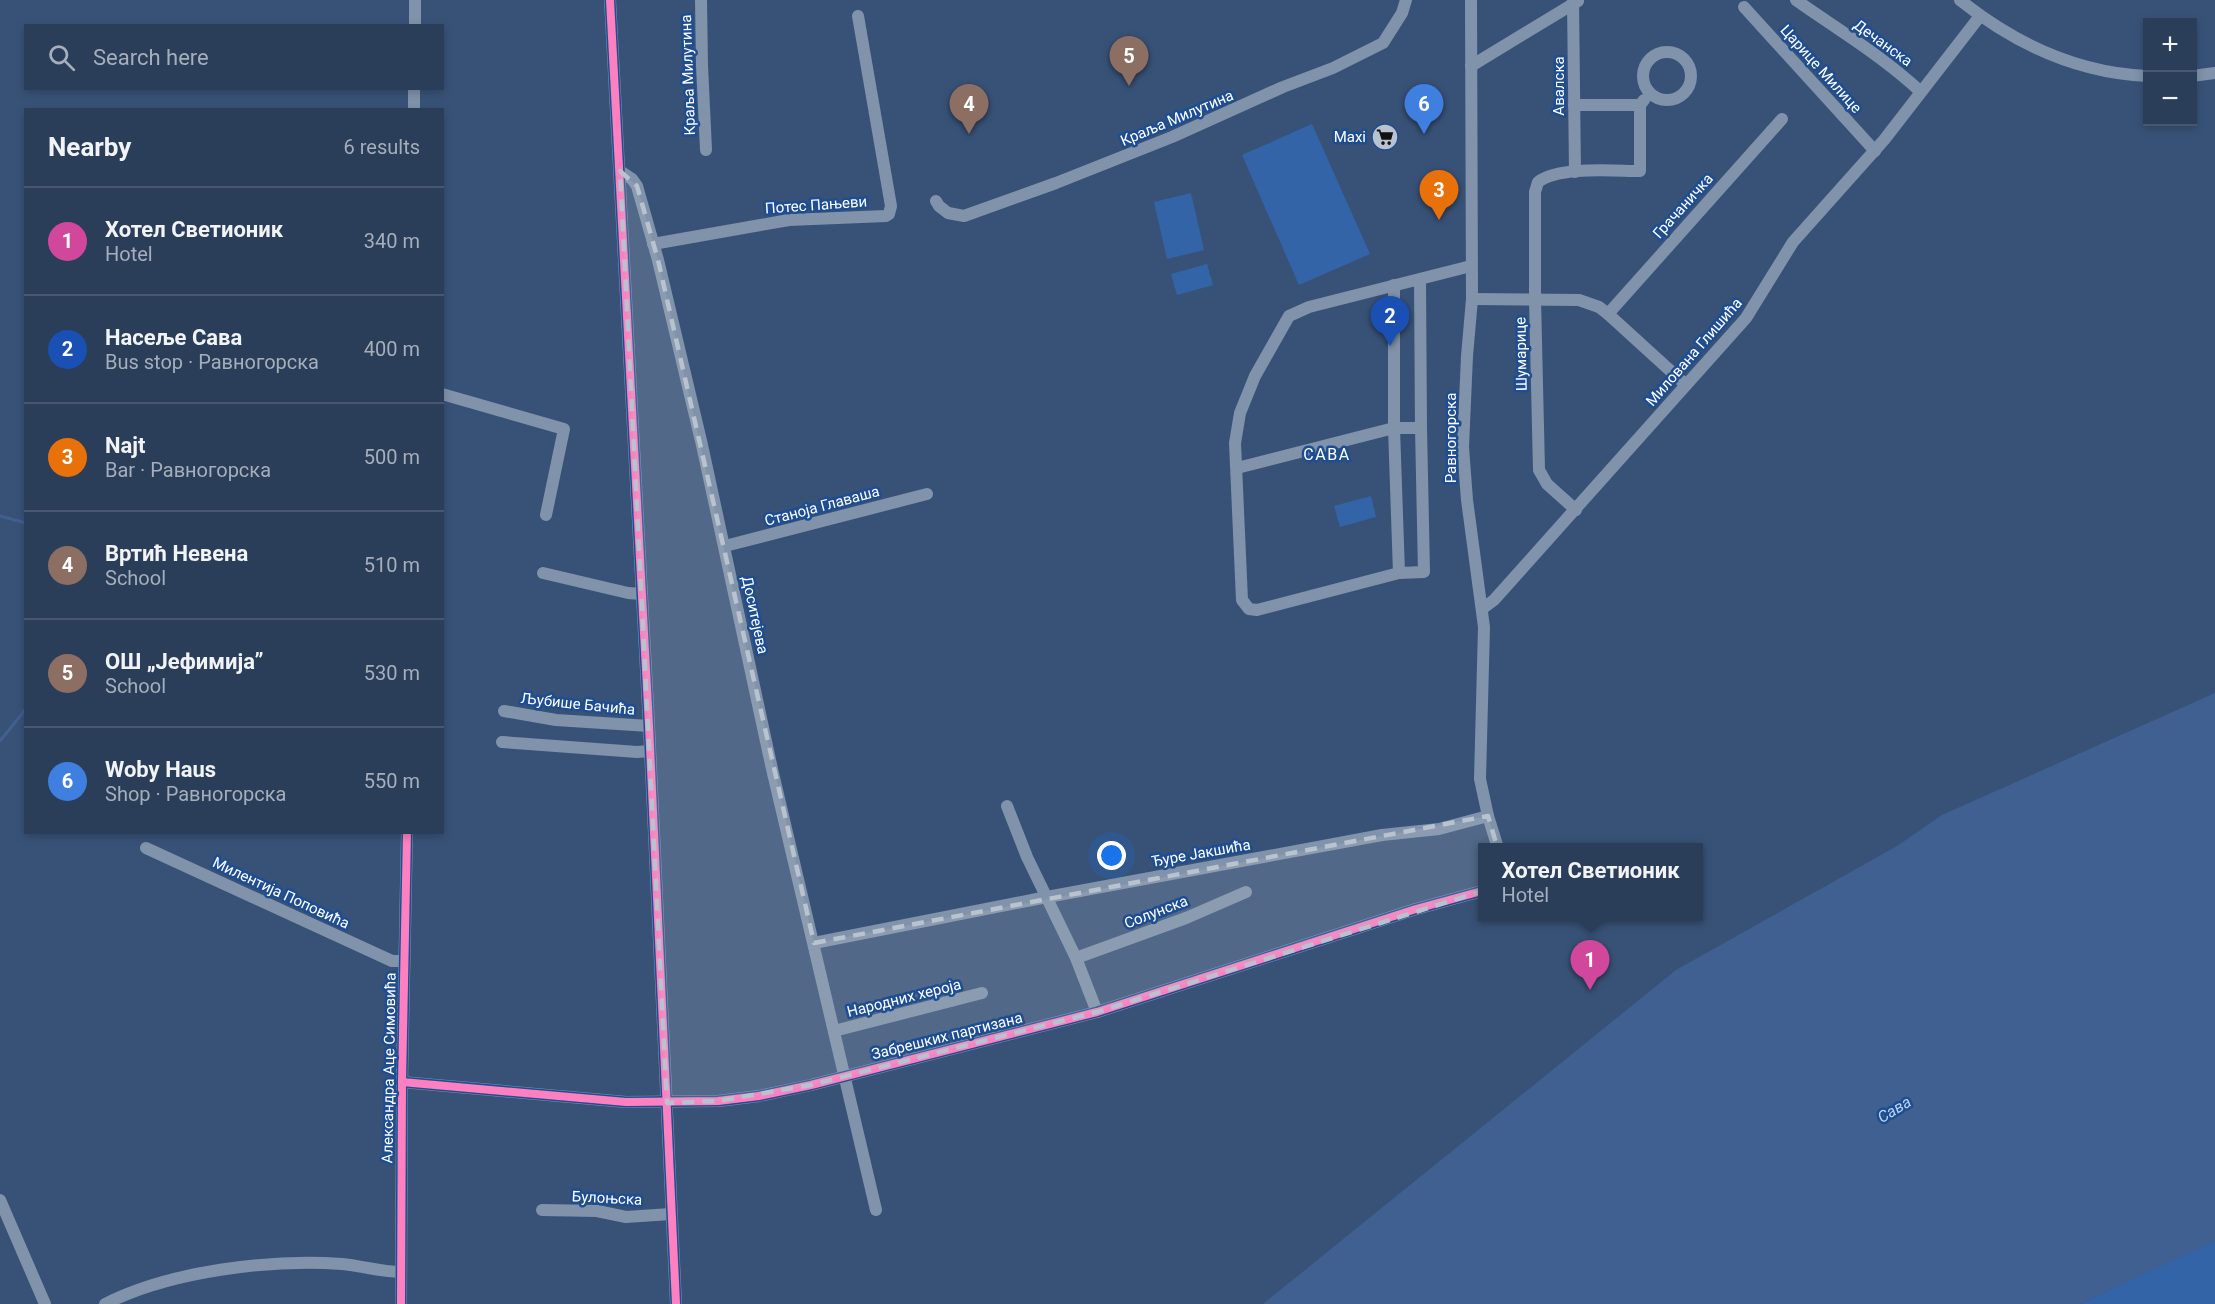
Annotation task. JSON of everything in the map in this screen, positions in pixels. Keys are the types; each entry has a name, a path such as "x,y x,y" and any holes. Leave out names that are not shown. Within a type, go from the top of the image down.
{"street":[{"path":"415,0 415,24"},
{"path":"610,0 649,726 676,1304"},
{"name":"Краља Милутина","path":"701,0 706,150"},
{"name":"Краља Милутина","path":"936,201 948,213 964,216 1173,137 1283,87 1333,68 1383,43 1397,24 1406,0"},
{"name":"Равногорска","path":"1471,0 1472,299 1463,447 1467,500 1485,646 1480,778 1496,843"},
{"name":"Дечанска","path":"1796,0 1866,46 1921,92"},
{"path":"1960,0 2013,38 2051,56 2089,68 2143,75"},
{"path":"1471,66 1575,1"},
{"name":"Авалска","path":"1575,1 1575,172"},
{"name":"Царице Милице","path":"1744,6 1875,151"},
{"name":"Потес Пањеви","path":"653,244 789,220 890,214 891,206 858,16"},
{"name":"Милована Глишића","path":"1482,609 1494,600 1576,510 1746,318 1793,242 1875,151 1980,16"},
{"path":"2197,75 2215,73"},
{"path":"414,90 414,108"},
{"path":"1575,172 1640,171 1640,105 1651,93"},
{"path":"1574,105 1640,105"},
{"name":"Грачаничка","path":"1608,314 1782,119"},
{"name":"Доситејева","path":"620,171 632,179 637,186 653,244 725,546 772,769 876,1210"},
{"name":"Шумарице","path":"1575,172 1554,175 1538,182 1535,192 1535,299 1539,470 1547,484 1576,510"},
{"name":"Равногорска","path":"1420,280 1425,572 1399,573 1257,610 1249,609 1242,600 1235,443 1240,413 1256,376 1290,316 1300,310 1471,266"},
{"path":"1394,285 1394,428 1399,573"},
{"path":"1472,299 1579,300 1599,307 1686,385"},
{"path":"444,395 564,429 546,515"},
{"name":"Равногорска","path":"1237,468 1394,428 1421,428"},
{"name":"Станоја Главаша","path":"725,546 927,494"},
{"path":"543,573 628,593 642,594"},
{"name":"Љубише Бачића","path":"504,711 556,720 649,726"},
{"path":"501,742 650,751"},
{"path":"1007,806 1028,857 1076,958 1097,1012"},
{"name":"Ђуре Јакшића","path":"814,943 1382,835 1439,829 1488,816"},
{"name":"Александра Аце Симовића","path":"401,1304 402,1082 407,834"},
{"name":"Милентија Поповића","path":"146,848 392,961 404,962"},
{"name":"Солунска","path":"1076,958 1186,918 1246,892"},
{"name":"Забрешких партизана","path":"402,1082 592,1100 667,1103 718,1101 759,1096 1097,1012 1416,909 1478,892"},
{"name":"Народних хероја","path":"834,1031 982,993"},
{"path":"0,1200 45,1304"},
{"name":"Булоњска","path":"542,1210 597,1211 626,1216 671,1214"},
{"path":"105,1304 154,1284 237,1268 312,1263 344,1264 401,1272"}],"highlighted area":[{"path":"620,171 637,186 658,260 814,943 1488,816 1508,883 1097,1012 811,1085 718,1101 667,1103"}],"shaded area":[{"path":"1312,124 1370,254 1299,285 1242,155"},
{"path":"1191,193 1204,250 1167,259 1154,202"},
{"path":"1207,264 1213,285 1177,295 1171,274"},
{"path":"1371,496 1376,517 1340,527 1334,506"},
{"path":"2215,1241 2215,1304 2080,1304 2202,1246"}],"water":[{"name":"Сава","path":"2215,693 2215,1241 2080,1304 1263,1304 1676,970 1897,846 1942,815"}],"waterway":[{"path":"0,516 24,522"},
{"path":"0,741 24,711"}],"cycle path":[{"path":"610,0 649,726 676,1304"},
{"path":"401,1304 402,1082 407,834"},
{"path":"402,1082 626,1102 718,1101 759,1096 811,1085 1097,1012 1416,909 1478,892"}],"place":[{"name":"ОШ „Јефимија”","path":"1129,86"},
{"name":"Вртић Невена","path":"969,134"},
{"name":"Woby Haus","path":"1424,134"},
{"name":"Maxi","path":"1385,137"},
{"name":"Najt","path":"1439,220"},
{"name":"Насеље Сава","path":"1390,346"},
{"name":"Хотел Светионик","path":"1590,990"}],"district":[{"name":"САВА","path":"1327,454"}]}
